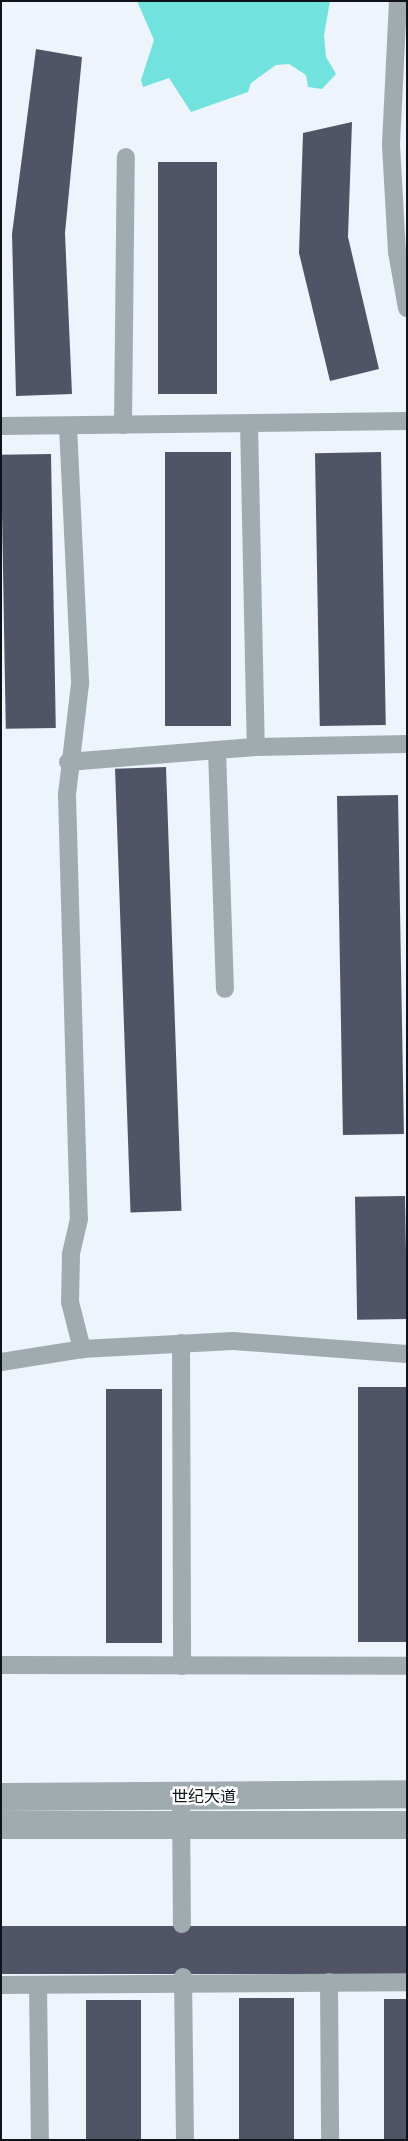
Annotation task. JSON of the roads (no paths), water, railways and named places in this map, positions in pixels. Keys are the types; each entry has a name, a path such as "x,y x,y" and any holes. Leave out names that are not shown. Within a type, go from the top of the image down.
{"street":[{"name":"世纪大道","path":"1,1797 407,1794"},
{"name":"世纪大道","path":"1,1825 407,1825"}],"lane":[{"path":"398,1 402,22 401,51 391,144 398,252 407,308"},
{"path":"123,425 126,157"},
{"path":"1,426 407,421"},
{"path":"249,423 256,748"},
{"path":"68,426 80,684 68,762 79,1218 71,1255 70,1302 82,1349"},
{"path":"68,762 217,750 407,744"},
{"path":"217,750 225,989"},
{"path":"1,1362 82,1349 181,1342 233,1341 407,1354"},
{"path":"181,1342 182,1666"},
{"path":"1,1665 407,1666"},
{"path":"181,1796 182,1924"},
{"path":"183,1980 185,2140"},
{"path":"1,1985 183,1980 407,1982"},
{"path":"329,1982 330,2140"},
{"path":"38,1985 40,2140"}],"water":[{"path":"137,1 330,1 324,35 326,57 336,74 322,89 308,87 306,75 289,64 276,65 251,83 248,92 191,112 169,78 143,87 141,80 154,40"}]}
